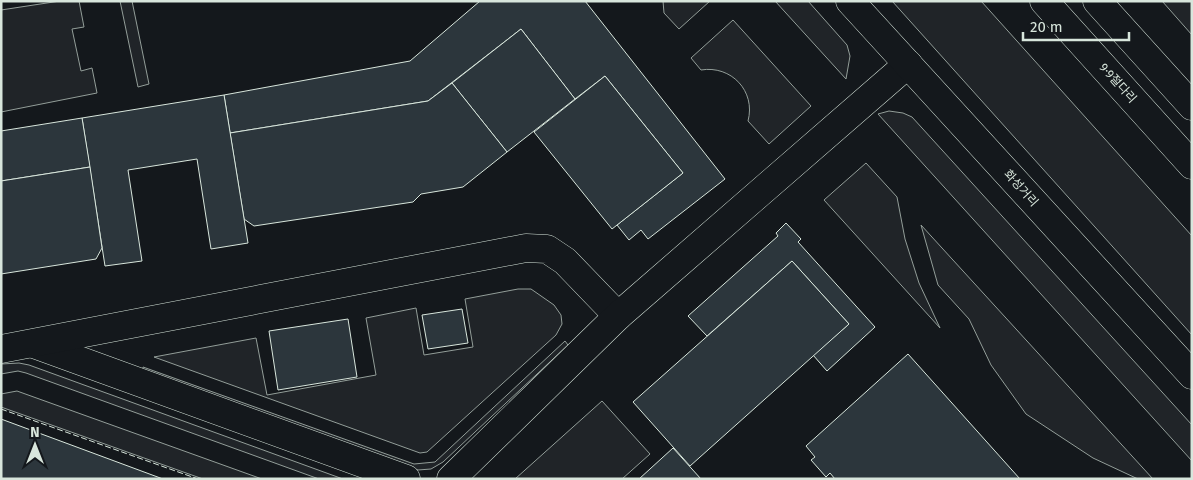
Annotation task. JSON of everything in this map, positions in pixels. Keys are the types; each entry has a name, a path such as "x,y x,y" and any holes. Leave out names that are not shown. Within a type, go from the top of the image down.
{"main road":[{"name":"화성거리","path":"850,1 1192,375"},
{"name":"9·9절다리","path":"1044,1 1192,165"},
{"path":"1097,1 1192,106"},
{"path":"451,479 618,316 908,64"},
{"path":"1,349 526,248 547,249 565,261 618,316"},
{"path":"34,344 406,479"}],"shaded area":[{"path":"60,1 79,1 84,27 72,29 81,71 92,68 97,93 1,112 1,10"},
{"path":"120,1 132,1 149,84 138,87"},
{"path":"663,1 710,1 679,29 664,13"},
{"path":"775,1 808,1 847,45 850,56 846,79"},
{"path":"892,1 981,1 1192,236 1192,335"},
{"path":"1162,1 1192,1 1192,35"},
{"path":"733,20 811,106 769,144 748,121 750,110 748,100 745,90 739,82 722,72 701,70 691,58"},
{"path":"889,111 903,113 912,117 1192,425 1192,461 878,114"},
{"path":"866,163 897,197 905,239 919,283 940,328 824,200"},
{"path":"921,225 1153,479 1138,479 1093,458 1026,414 991,365 969,319 938,285"},
{"path":"518,289 531,289 554,305 561,315 562,324 556,335 427,452 420,453 154,357 256,338 267,395 376,375 366,318 416,308 424,355 473,347 465,299"},
{"path":"565,341 568,345 443,462 431,469 418,470 142,372 143,367 414,464 435,462"},
{"path":"19,363 343,479 319,479 26,373 18,371 1,374 1,364"},
{"path":"17,391 262,479 203,479 1,407 1,394"},
{"path":"602,401 650,454 622,479 515,479"}],"building":[{"path":"480,1 585,1 725,179 648,239 641,230 629,240 617,225 683,173 605,76 575,99 521,29 428,101 230,133 224,95 410,61"},
{"path":"521,29 575,99 507,152 452,83"},
{"path":"605,76 683,173 612,229 534,132"},
{"path":"452,83 507,152 463,187 421,194 413,202 254,226 244,219 230,133 428,101"},
{"path":"224,95 248,243 211,249 197,159 128,170 142,261 105,266 82,118"},
{"path":"82,118 90,167 1,181 1,131"},
{"path":"90,167 102,248 96,259 1,274 1,181"},
{"path":"786,223 801,239 798,242 875,327 827,371 813,355 849,324 792,261 707,336 688,316 778,236 776,233"},
{"path":"792,261 849,324 690,466 633,402"},
{"path":"462,309 468,343 428,349 422,315"},
{"path":"348,319 357,377 278,390 269,331"},
{"path":"908,354 1020,479 835,479 830,473 826,477 811,460 815,457 806,446"},
{"path":"1,419 163,479 1,479"},
{"path":"673,448 701,479 639,479"}],"fence":[{"path":"1,409 198,479"}]}
